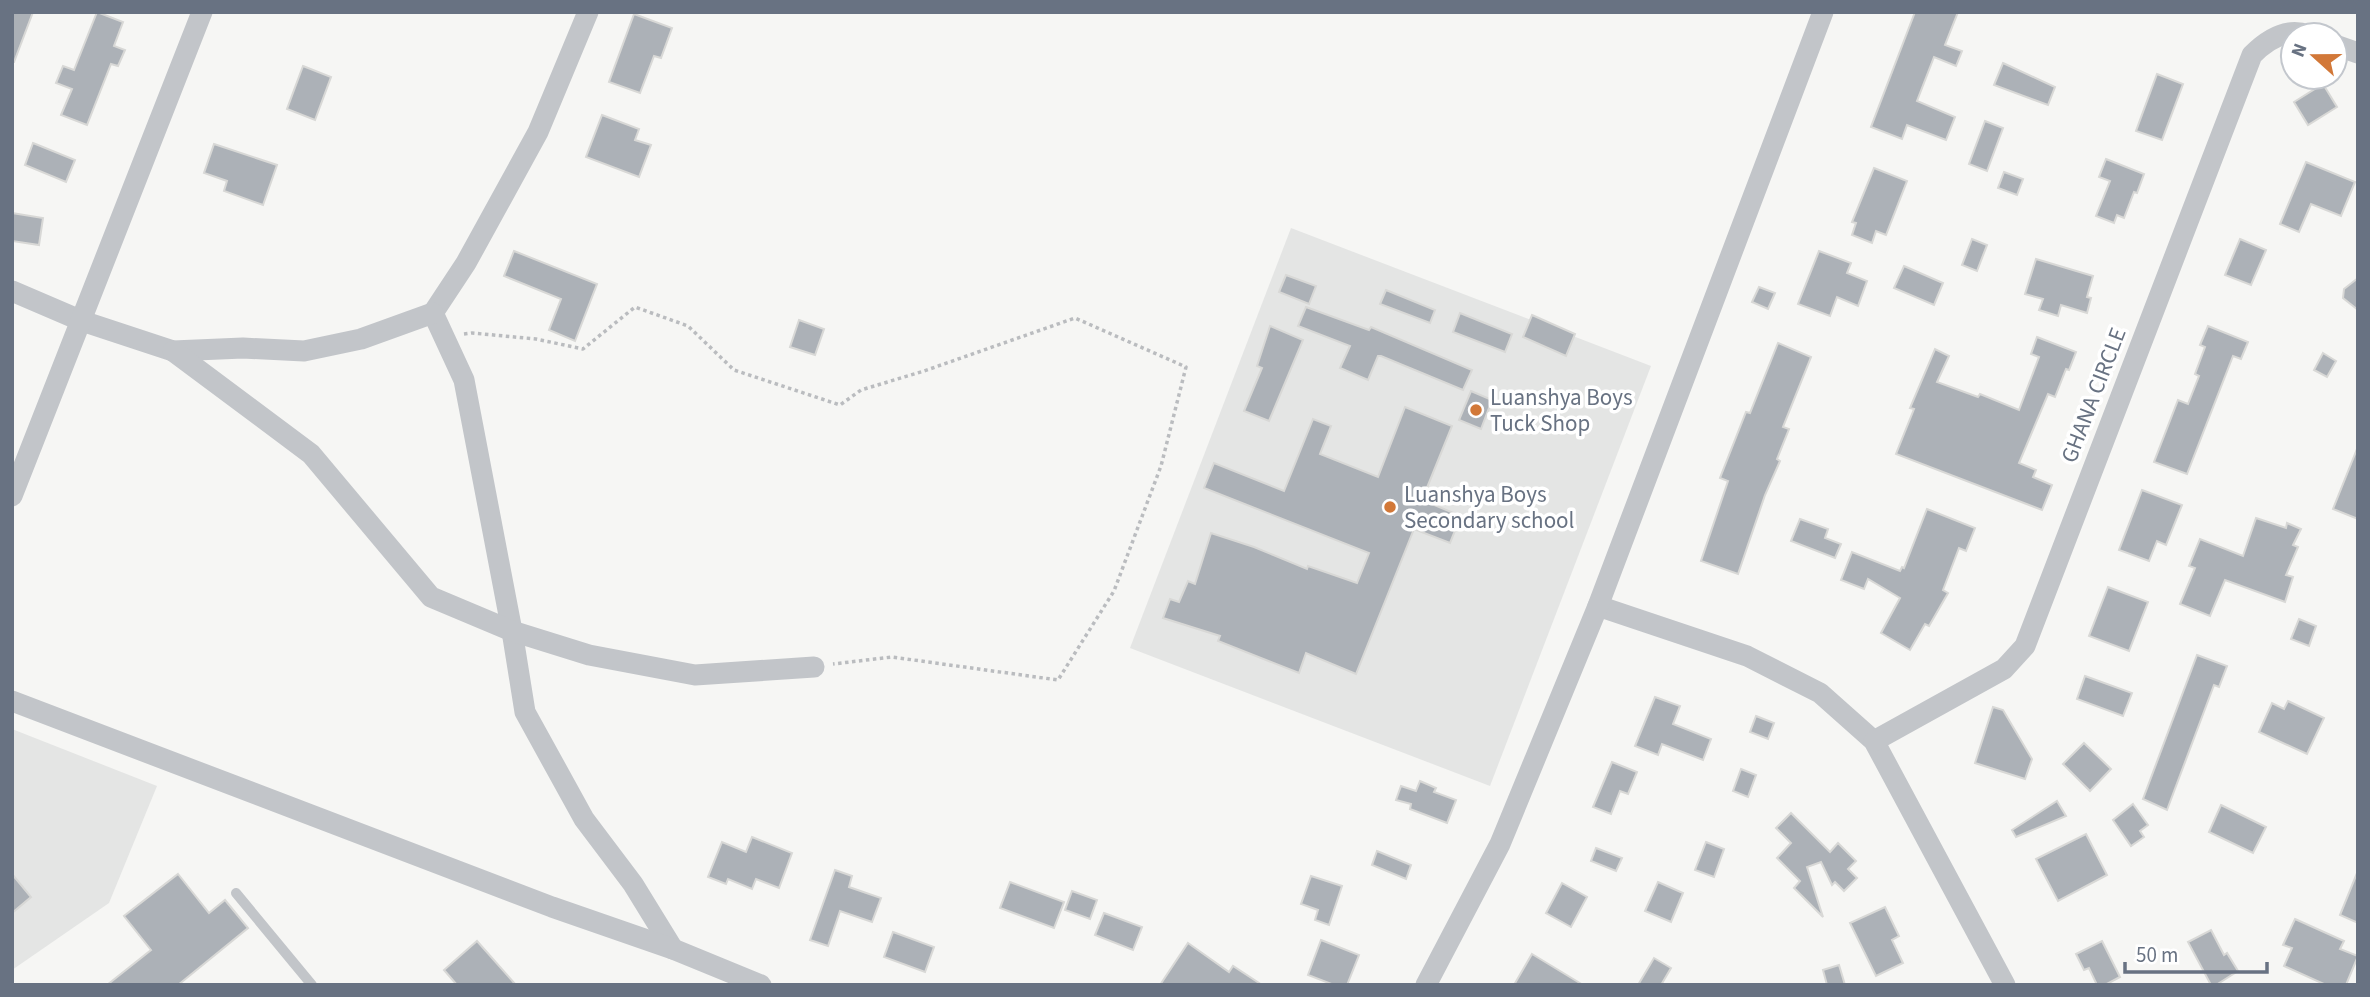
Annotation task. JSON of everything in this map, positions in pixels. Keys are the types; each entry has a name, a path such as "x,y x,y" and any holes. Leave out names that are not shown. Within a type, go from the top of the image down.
{"street":[{"path":"12,496 202,12"},
{"path":"173,351 243,348 303,351 361,339 433,313 466,263 538,132 588,12"},
{"path":"1426,985 1500,844 1598,606 1823,12"},
{"name":"GHANA CIRCLE","path":"1874,741 2004,669 2025,646 2252,55 2264,43 2279,35"},
{"path":"12,291 82,321 173,351 311,454 431,597 512,631 589,655 695,675 814,667"},
{"path":"433,313 464,380 525,712 584,819 633,884 673,949"},
{"path":"1598,606 1747,656 1820,693 1874,741 2005,985"},
{"path":"12,701 552,907 673,949 761,985"}],"lane":[{"path":"236,893 312,985"}],"path":[{"path":"444,337 485,334 536,339 583,349 635,307 688,326 734,370 840,405 861,390 1075,318 1186,367 1161,466 1114,591 1058,680 892,657 814,667"}],"shaded area":[{"name":"Luanshya Boys Secondary school","path":"1291,228 1651,366 1490,786 1130,648"},
{"path":"12,729 157,786 109,903 12,970"}],"building":[{"path":"12,12 33,12 14,62 12,62"},
{"path":"97,12 123,22 114,46 125,50 118,66 111,64 87,125 61,115 72,89 56,83 63,66 74,70"},
{"path":"1915,12 1958,12 1945,45 1962,51 1956,66 1934,57 1917,101 1955,117 1946,140 1907,125 1902,139 1871,127"},
{"path":"634,14 672,28 661,58 654,56 640,93 609,82"},
{"path":"2003,63 2055,87 2048,105 1994,85"},
{"path":"303,66 331,77 315,120 287,109"},
{"path":"2157,74 2183,84 2162,140 2136,131"},
{"path":"2312,91 2327,91 2337,107 2308,125 2294,102"},
{"path":"602,115 639,129 635,140 651,145 639,177 586,157"},
{"path":"1985,121 2003,128 1987,171 1969,164"},
{"path":"33,143 75,160 66,182 25,165"},
{"path":"214,144 277,165 263,205 224,191 227,181 204,173"},
{"path":"2106,159 2144,174 2124,218 2117,215 2114,223 2096,216 2110,181 2099,177"},
{"path":"2306,162 2355,182 2341,216 2311,204 2299,232 2280,224"},
{"path":"1874,168 1907,181 1886,235 1876,231 1872,243 1852,235 1856,223 1852,222"},
{"path":"2004,172 2023,179 2017,195 1998,188"},
{"path":"12,213 43,218 39,245 12,241"},
{"path":"1972,239 1987,245 1977,271 1962,265"},
{"path":"2240,239 2266,250 2251,285 2225,275"},
{"path":"514,251 597,284 575,341 549,330 561,299 504,276"},
{"path":"1819,251 1851,263 1847,273 1867,281 1858,306 1837,297 1830,316 1798,304"},
{"path":"2036,259 2093,276 2087,297 2091,298 2087,313 2061,305 2058,316 2039,310 2043,299 2025,294"},
{"path":"1904,266 1943,283 1934,305 1894,288"},
{"path":"1286,275 1316,286 1309,304 1279,292"},
{"path":"2358,278 2358,310 2343,298 2344,289"},
{"path":"1759,287 1775,293 1768,309 1752,302"},
{"path":"1386,290 1435,310 1430,323 1380,304"},
{"path":"1306,307 1369,330 1371,327 1472,370 1463,390 1381,356 1378,356 1368,380 1340,368 1350,346 1298,326"},
{"path":"1460,313 1512,334 1505,352 1453,332"},
{"path":"1532,315 1575,334 1566,356 1523,337"},
{"path":"799,320 824,329 815,355 790,347"},
{"path":"1270,326 1303,340 1269,421 1244,411 1262,368 1257,366"},
{"path":"2208,326 2248,342 2241,359 2233,356 2187,474 2154,462 2178,400 2188,404 2199,376 2195,374 2205,347 2200,345"},
{"path":"2037,337 2076,352 2055,397 2048,394 2019,463 2036,470 2033,477 2052,485 2042,510 1896,454 1914,409 1910,408 1935,349 1949,356 1937,382 1978,397 1980,394 2019,410 2039,357 2031,354"},
{"path":"1778,343 1811,357 1783,427 1789,429 1777,459 1780,461 1765,495 1738,574 1701,561 1728,481 1720,478 1746,412 1750,413"},
{"path":"2323,353 2336,361 2327,377 2314,370"},
{"name":"Luanshya Boys Tuck Shop","path":"1471,391 1492,400 1481,429 1459,420"},
{"path":"1405,407 1452,426 1422,500 1461,516 1450,543 1414,529 1356,674 1306,653 1299,673 1218,641 1220,636 1163,618 1170,599 1179,602 1188,581 1195,584 1211,533 1307,569 1308,566 1357,583 1369,553 1204,488 1214,463 1284,491 1313,419 1331,426 1320,454 1378,477"},
{"path":"2358,449 2358,519 2333,509"},
{"path":"2142,490 2182,505 2166,545 2157,541 2149,561 2119,550"},
{"path":"1927,509 1975,528 1966,551 1959,548 1943,590 1948,593 1929,626 1925,624 1910,650 1881,633 1900,598 1868,579 1864,589 1841,580 1852,552 1900,571 1904,568"},
{"path":"2256,518 2286,528 2287,523 2301,529 2293,545 2298,547 2286,575 2293,577 2285,602 2225,580 2210,616 2180,604 2195,568 2189,566 2200,539 2243,556"},
{"path":"1800,519 1828,529 1825,538 1841,544 1835,558 1791,541"},
{"path":"2108,587 2148,602 2129,651 2089,636"},
{"path":"2299,619 2316,626 2309,646 2291,639"},
{"path":"2197,655 2227,666 2219,687 2214,685 2167,810 2143,799"},
{"path":"2085,676 2132,693 2123,716 2077,699"},
{"path":"1655,697 1680,706 1673,724 1711,739 1703,760 1662,744 1658,755 1635,746"},
{"path":"2288,701 2324,718 2307,754 2259,732 2272,703 2284,709"},
{"path":"1993,707 2003,710 2032,759 2025,779 1975,763"},
{"path":"1756,716 1774,723 1768,739 1750,732"},
{"path":"2084,743 2111,769 2090,791 2063,764"},
{"path":"1612,762 1637,772 1628,794 1620,791 1611,814 1593,807"},
{"path":"1741,769 1756,775 1748,797 1733,791"},
{"path":"1420,781 1436,788 1434,792 1456,800 1447,823 1410,809 1411,804 1396,800 1401,786 1416,791"},
{"path":"2057,801 2066,816 2016,837 2012,830"},
{"path":"2133,804 2148,825 2140,831 2144,837 2131,846 2113,820"},
{"path":"2221,805 2266,827 2253,853 2209,832"},
{"path":"1791,813 1830,852 1838,843 1856,861 1848,869 1857,878 1844,891 1835,882 1832,885 1821,862 1807,867 1823,917 1794,888 1800,881 1777,858 1791,843 1776,828"},
{"path":"2086,834 2107,875 2058,901 2036,859"},
{"path":"752,837 792,853 779,888 756,879 752,889 728,879 726,884 708,877 722,842 746,852"},
{"path":"1706,842 1724,849 1714,877 1695,870"},
{"path":"1596,848 1622,858 1616,871 1591,861"},
{"path":"1377,851 1411,865 1406,879 1372,865"},
{"path":"835,870 852,876 849,887 881,898 872,922 840,911 828,946 810,940"},
{"path":"12,874 31,897 12,913"},
{"path":"178,874 209,913 225,900 248,928 178,985 107,985 151,950 124,916"},
{"path":"2358,874 2358,923 2340,915"},
{"path":"1311,876 1342,886 1329,925 1315,920 1318,910 1301,904"},
{"path":"1010,882 1064,902 1054,928 1000,908"},
{"path":"1658,882 1683,893 1671,922 1645,911"},
{"path":"1562,883 1587,897 1571,927 1546,913"},
{"path":"1072,891 1097,900 1090,919 1065,910"},
{"path":"1885,907 1899,936 1892,940 1903,963 1876,976 1850,923"},
{"path":"1104,913 1142,927 1133,950 1095,935"},
{"path":"2295,919 2344,941 2340,949 2358,956 2346,985 2326,985 2284,966 2292,948 2283,945"},
{"path":"2211,930 2224,955 2227,953 2238,971 2216,985 2211,985 2188,942"},
{"path":"893,932 934,947 925,972 884,957"},
{"path":"1321,940 1359,955 1347,985 1334,985 1308,975"},
{"path":"477,941 516,985 457,985 444,970"},
{"path":"2102,941 2120,977 2105,985 2097,985 2089,968 2084,970 2076,954"},
{"path":"1188,943 1229,972 1233,966 1262,985 1160,985"},
{"path":"1532,954 1583,985 1514,985"},
{"path":"1654,958 1671,968 1661,985 1638,985"},
{"path":"1839,965 1845,985 1827,985 1823,970"}],"place":[{"name":"Luanshya Boys Tuck Shop","path":"1476,410"},
{"name":"Luanshya Boys Secondary school","path":"1390,507"}]}
